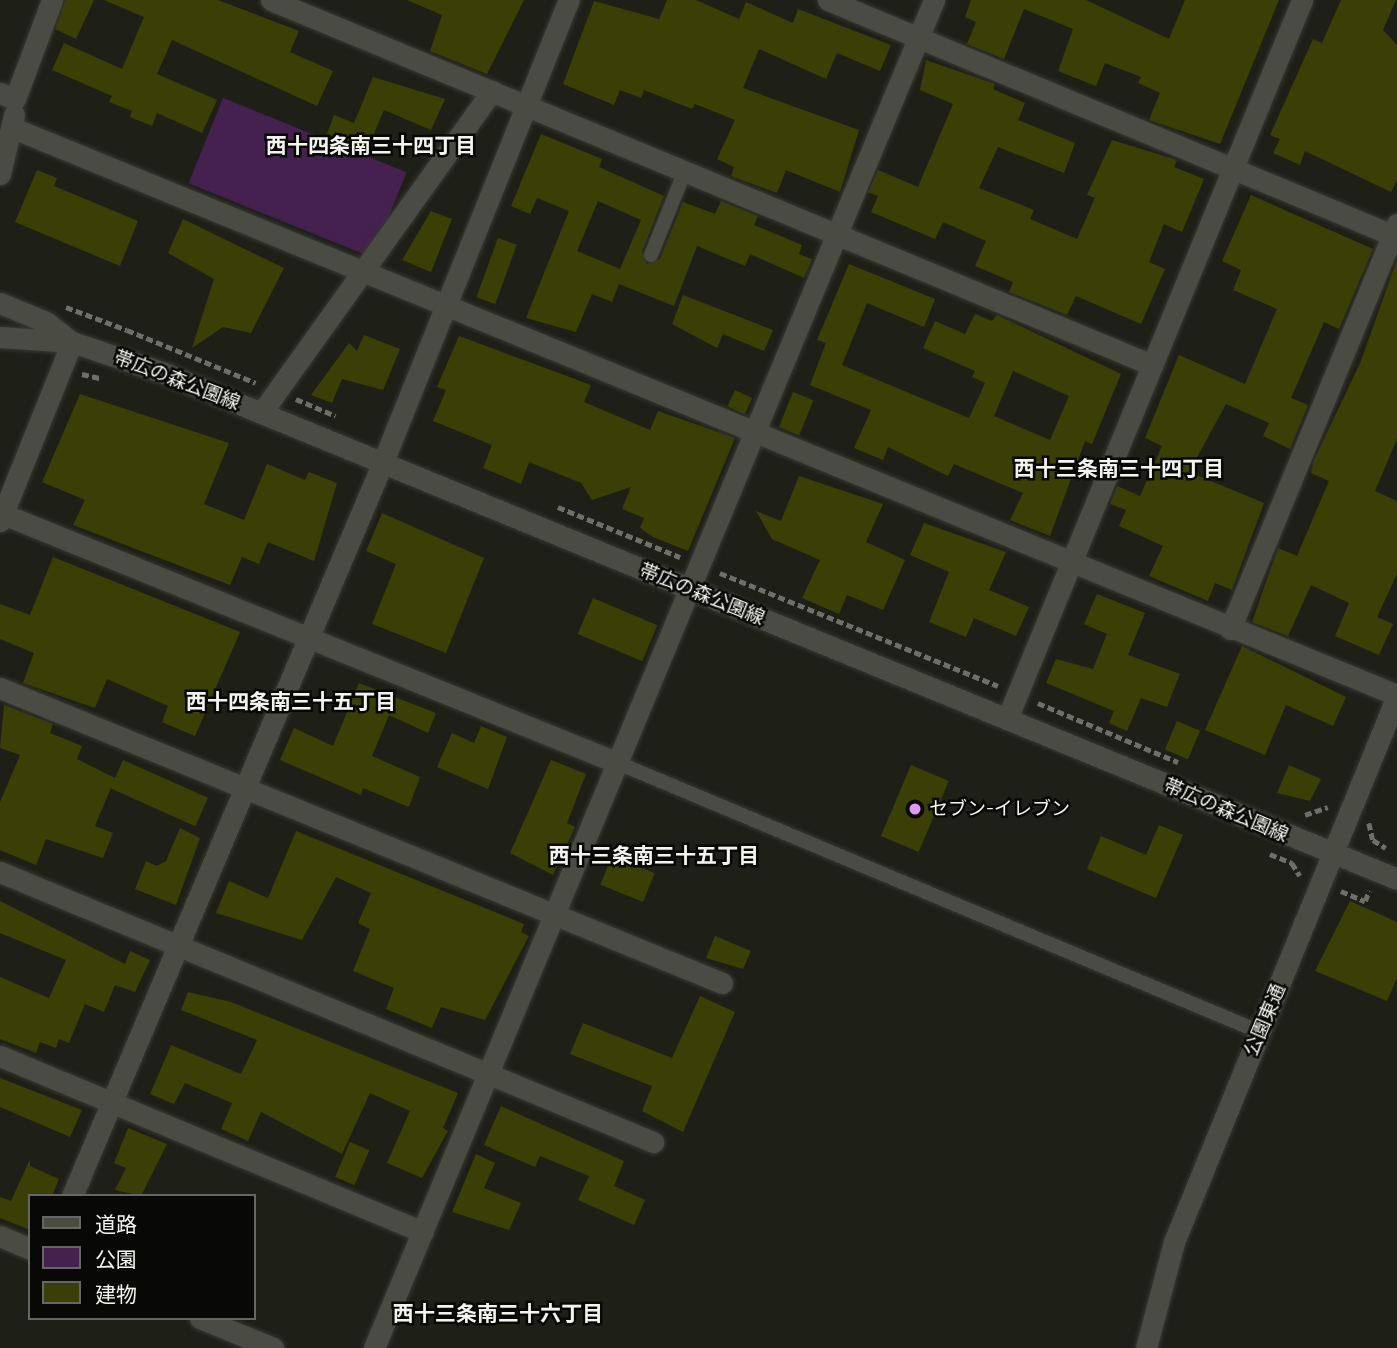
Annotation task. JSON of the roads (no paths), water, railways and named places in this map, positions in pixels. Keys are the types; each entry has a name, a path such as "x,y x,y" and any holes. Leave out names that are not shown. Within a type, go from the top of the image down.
{"street":[{"path":"0,174 13,128 8,96 51,0"},
{"path":"271,0 528,104 835,235 1152,365"},
{"path":"73,1194 176,945 383,462 443,304 569,0"},
{"path":"828,0 1395,232 1230,629"},
{"path":"374,1348 557,915 689,589 934,0"},
{"path":"1007,719 1068,564 1235,168 1302,0"},
{"path":"262,412 492,91"},
{"path":"13,128 362,269 1068,564 1397,696"},
{"path":"0,303 46,322 72,342 2,518 309,636 618,763"},
{"name":"帯広の森公園線","path":"0,337 72,342 262,412 1333,855 1397,879"},
{"path":"0,688 722,983"},
{"name":"公園東通","path":"1146,1348 1174,1242 1397,696"},
{"path":"0,873 653,1142"},
{"path":"0,1056 423,1232"},
{"path":"0,1236 28,1248"},
{"path":"205,1320 273,1348"}],"lane":[{"path":"651,255 685,171"},
{"path":"618,763 1259,1031"}],"place":[{"name":"セブン-イレブン","path":"915,809"}],"district":[{"name":"西十四条南三十四丁目","path":"371,145"},
{"name":"西十三条南三十四丁目","path":"1119,468"},
{"name":"西十四条南三十五丁目","path":"291,701"},
{"name":"西十三条南三十五丁目","path":"654,855"},
{"name":"西十三条南三十六丁目","path":"498,1313"}]}
